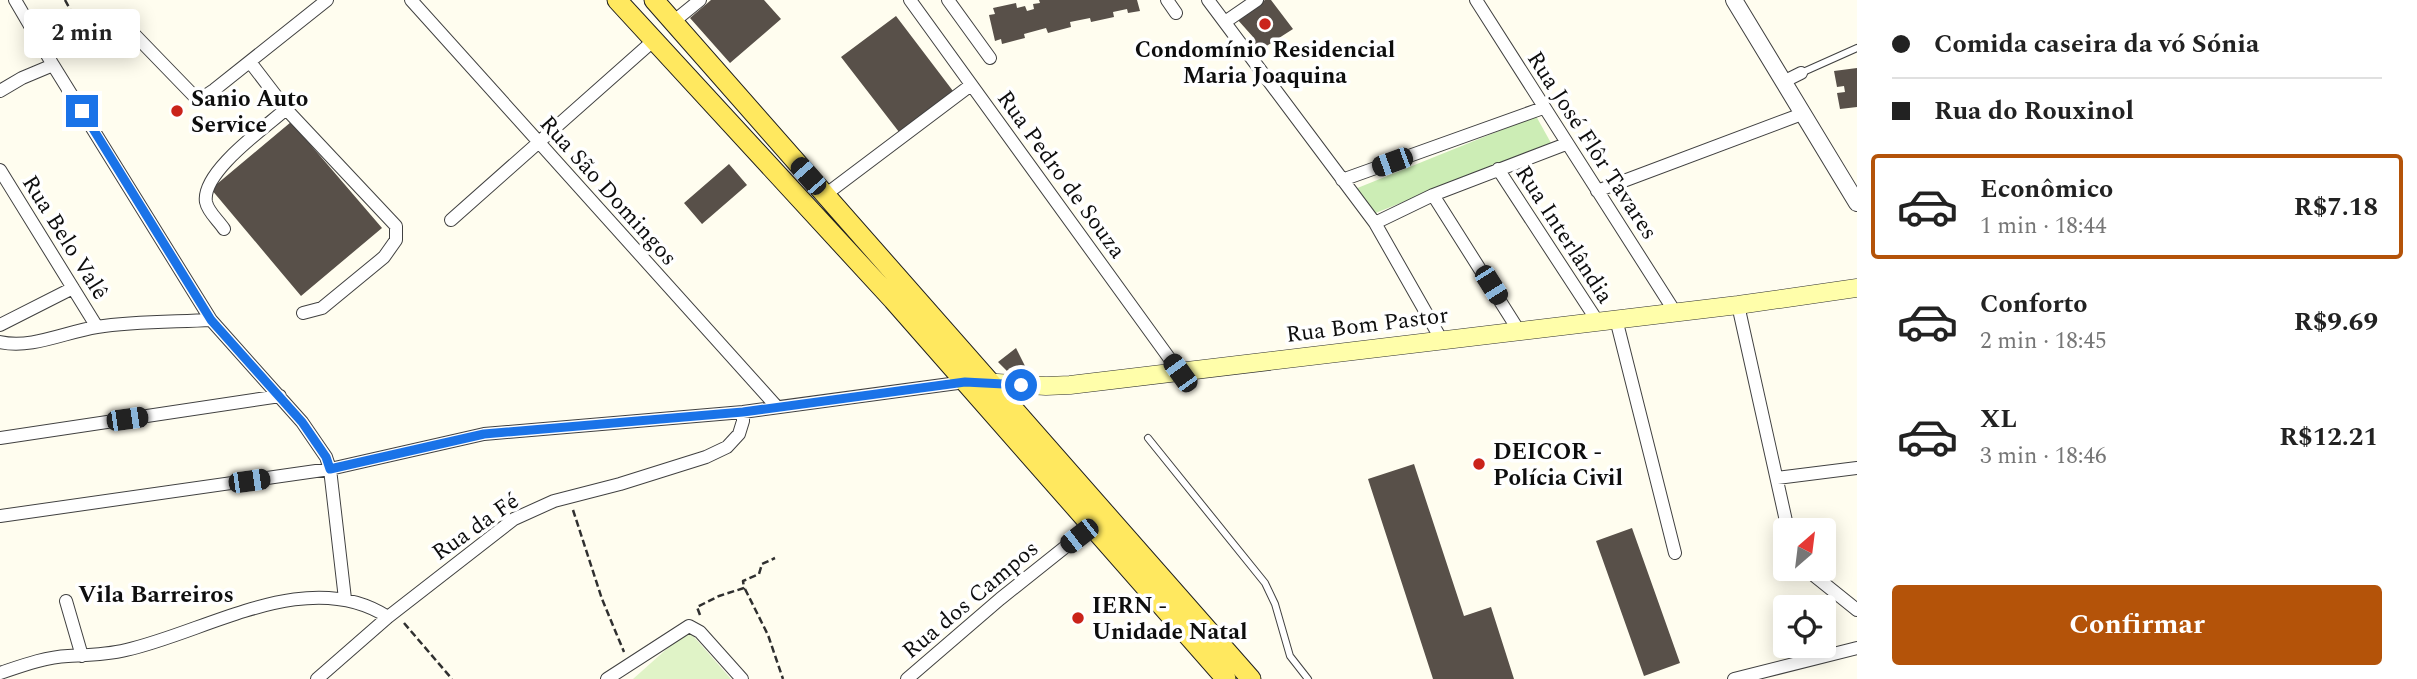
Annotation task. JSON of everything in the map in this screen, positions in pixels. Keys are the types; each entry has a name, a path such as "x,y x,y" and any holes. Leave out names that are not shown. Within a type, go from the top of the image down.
{"main road":[{"path":"617,0 893,300 1097,530 1224,668 1251,679"},
{"path":"654,0 990,383 1224,668"},
{"name":"Rua Bom Pastor","path":"965,382 1046,386 1180,373 1857,288"}],"street":[{"path":"15,0 211,320 315,439 330,469 345,599"},
{"path":"132,32 198,97 208,94 327,0"},
{"name":"Rua São Domingos","path":"411,0 777,407"},
{"path":"673,22 700,0"},
{"name":"Rua Pedro de Souza","path":"910,0 1180,373"},
{"path":"948,0 990,58"},
{"path":"1167,0 1176,13"},
{"path":"1208,0 1375,223 1441,339"},
{"path":"1225,22 1257,0"},
{"name":"Rua José Flôr Tavares","path":"1476,0 1675,312"},
{"path":"1734,0 1857,203"},
{"path":"451,220 653,41"},
{"path":"250,62 286,109 392,220 397,232 396,240 384,257 323,308 303,313"},
{"path":"0,91 53,65"},
{"path":"1783,82 1801,73"},
{"path":"825,195 971,85"},
{"path":"1342,180 1543,108"},
{"path":"224,229 209,210 207,187 221,166 286,109"},
{"path":"1597,191 1802,114"},
{"path":"1375,223 1433,195 1566,144"},
{"name":"Rua Belo Valê","path":"0,170 97,327"},
{"name":"Rua Interlândia","path":"1497,170 1607,321 1675,552"},
{"path":"1433,195 1519,331"},
{"path":"0,325 74,288"},
{"path":"1738,305 1785,518"},
{"path":"0,342 48,339 97,327 211,320"},
{"path":"0,516 330,469 484,434 743,412 965,382"},
{"path":"0,438 280,396"},
{"name":"Rua da Fé","path":"317,679 391,615 506,525 532,510 569,497 620,484 717,452 727,447 739,434 743,412"},
{"path":"1777,478 1857,468"},
{"name":"Rua dos Campos","path":"907,679 1079,536 1097,530"},
{"path":"1821,581 1857,610"},
{"path":"0,673 66,656 129,650 273,604 345,599 391,615"},
{"path":"66,601 82,656"},
{"path":"607,679 689,626 700,632 742,679"},
{"path":"1734,679 1857,648"}],"lane":[{"path":"1801,73 1857,48"},
{"path":"1148,438 1265,583 1275,604 1290,656 1308,679"}],"path":[{"path":"65,0 72,13"},
{"path":"569,497 602,599 628,664"},
{"path":"775,558 762,564 759,574 743,581 768,635 783,679"},
{"path":"689,626 691,621 700,617 697,607 744,588"},
{"path":"391,615 452,679"}],"green space":[{"path":"1536,116 1551,143 1373,214 1355,189"},
{"path":"688,630 731,679 633,679"}],"building":[{"path":"711,0 764,0 781,19 730,63 690,18"},
{"path":"1039,0 1137,0 1140,11 1128,13 1127,9 1113,12 1114,17 1091,22 1090,18 1070,22 1071,27 1048,33 1046,28 1024,34 1025,38 1002,44 1001,39 995,41 989,15 995,14 993,8 1016,3 1017,8 1025,6 1027,11 1034,9 1033,4 1040,3"},
{"name":"Condomínio Residencial Maria Joaquina","path":"1265,0 1271,0 1293,29 1254,54 1245,49 1254,38 1237,19"},
{"path":"896,16 953,91 899,132 841,57"},
{"path":"1857,68 1857,107 1840,109 1837,93 1845,92 1844,86 1837,87 1834,71"},
{"path":"291,122 382,228 301,296 211,189"},
{"path":"729,164 747,185 702,224 684,203"},
{"path":"1016,348 1029,374 1012,376 998,362"},
{"path":"1414,464 1464,616 1491,607 1514,679 1433,679 1368,479"},
{"path":"1632,528 1680,663 1644,676 1596,541"}],"place":[{"name":"Condomínio Residencial Maria Joaquina","path":"1265,24"},
{"name":"Sanio Auto Service","path":"177,111"},
{"name":"DEICOR - Polícia Civil","path":"1479,464"},
{"name":"IERN - Unidade Natal","path":"1078,618"}],"district":[{"name":"Vila Barreiros","path":"156,594"}],"route":[{"path":"82,111 211,320 302,422 326,457 330,469 484,434 743,412 965,382 1021,385"}]}
